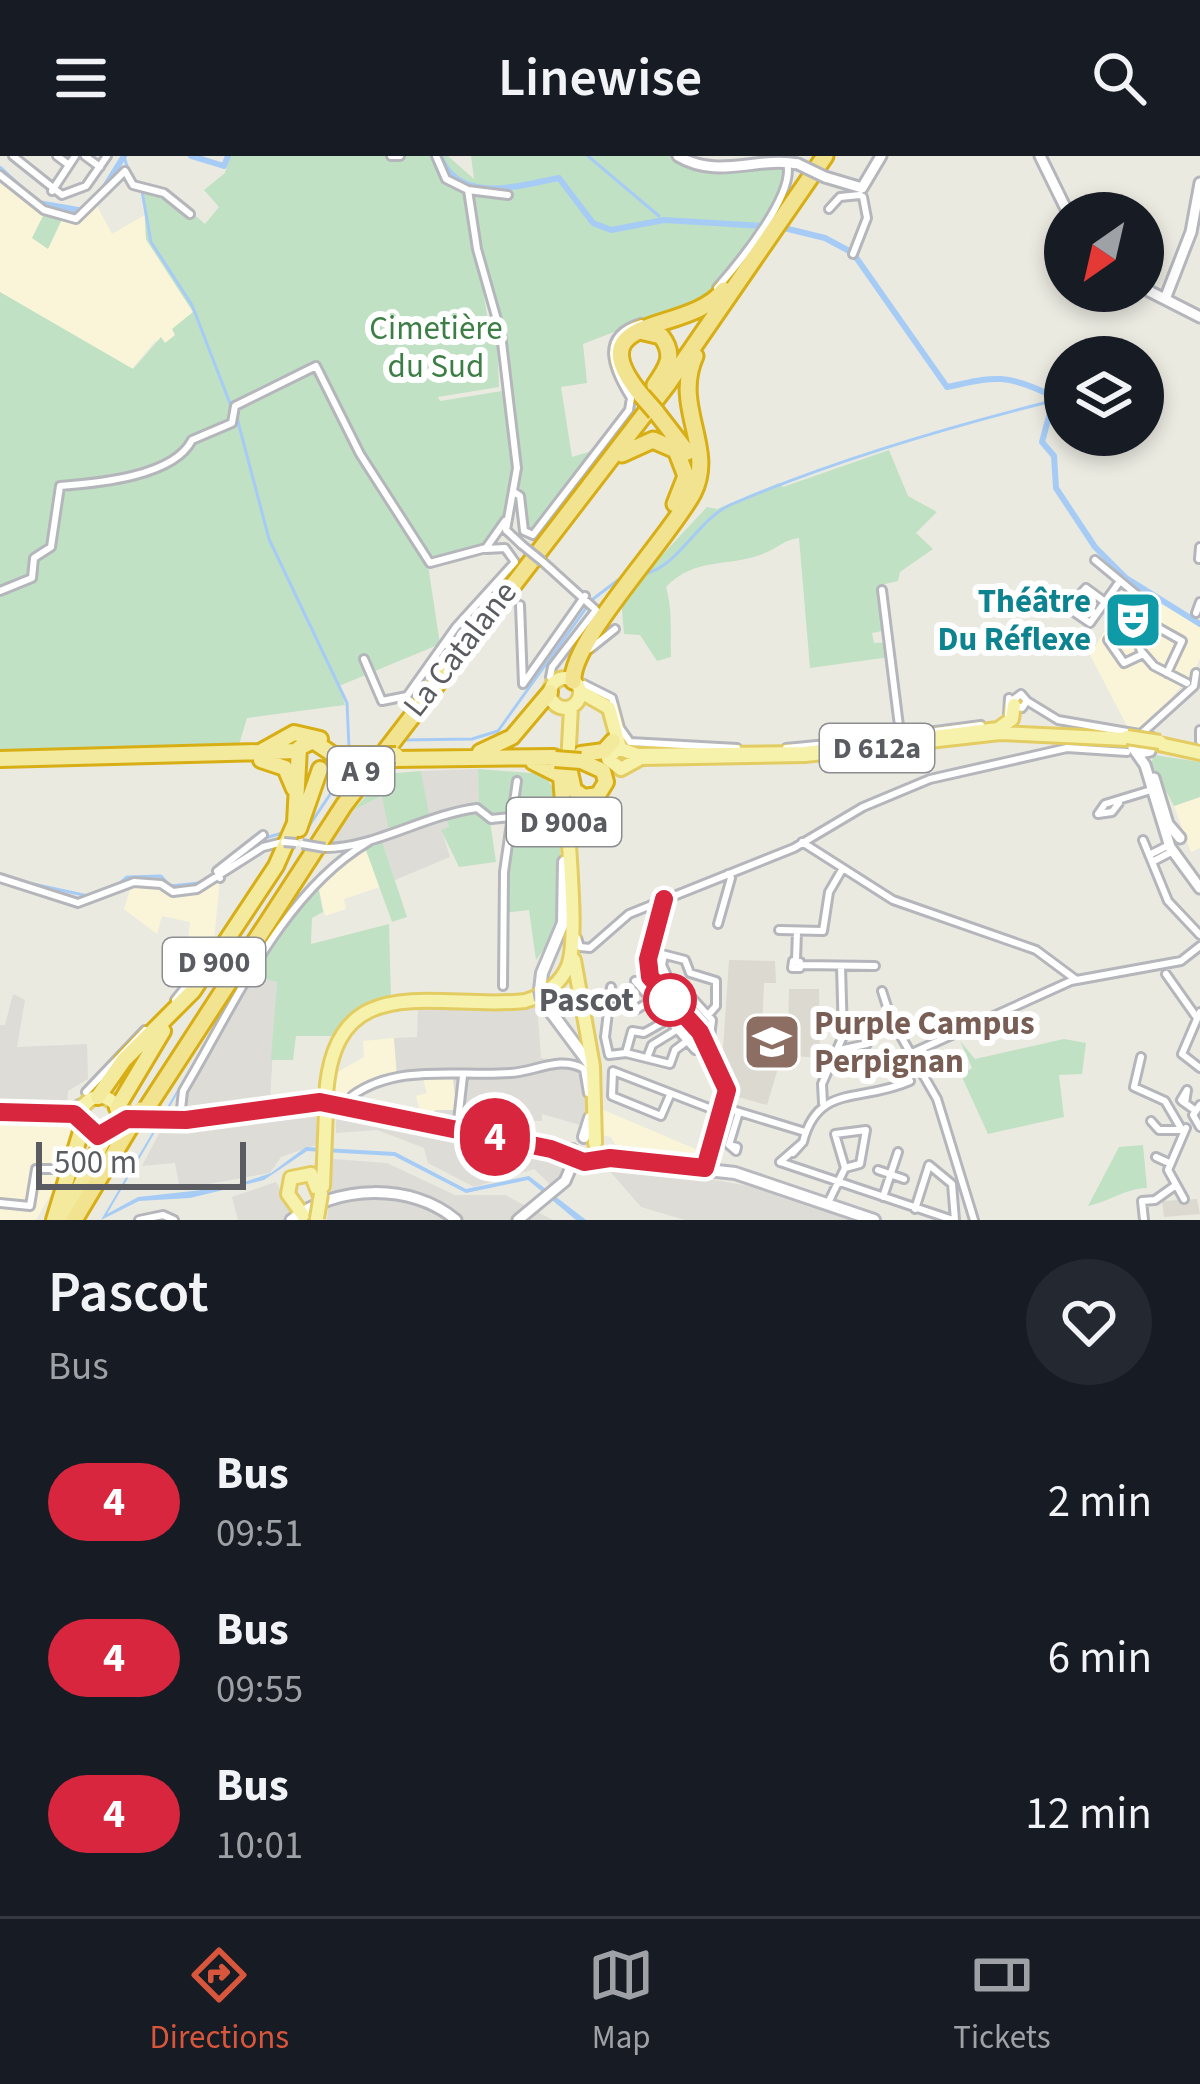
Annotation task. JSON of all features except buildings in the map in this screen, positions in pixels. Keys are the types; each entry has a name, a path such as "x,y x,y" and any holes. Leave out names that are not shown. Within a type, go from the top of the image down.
{"highway":[{"name":"La Catalane","path":"77,1220 136,1117 339,802 610,452 822,156"},
{"name":"La Catalane","path":"136,1117 316,844 730,297 822,156"},
{"path":"651,551 691,485 691,461 619,359 620,346 632,333 701,312 742,270"},
{"path":"469,755 512,736 566,690 578,651 698,479 700,458 686,386 695,357 730,297"},
{"path":"610,452 669,364 670,351 661,336 650,331 632,333"},
{"path":"500,598 622,454 653,440 676,450 686,476 651,551"},
{"path":"243,757 298,732 360,756"},
{"path":"298,759 314,741 324,761"},
{"name":"D 612a","path":"469,755 617,755"},
{"name":"D 900a","path":"469,755 550,766 562,781 564,814"},
{"path":"0,761 243,757 324,761 360,756"},
{"path":"300,825 331,770 360,756"},
{"name":"D 612a","path":"360,756 564,757"},
{"path":"243,757 285,768 296,806"},
{"name":"D 900","path":"90,1098 206,974 284,852 296,806 298,759"},
{"name":"D 900","path":"136,1117 153,1045 209,976 267,887 300,825 324,761"},
{"path":"58,1220 81,1123"},
{"path":"58,1220 106,1135"}],"main road":[{"path":"566,690 605,708 617,755"},
{"name":"D 900a","path":"312,1211 325,1158 326,1126 342,1104 334,1051 365,1013 402,999 525,1000 556,984 571,954 566,690"},
{"name":"D 900a","path":"472,1000 533,996 560,975 569,950 564,862 566,690"},
{"path":"1018,702 1018,717 1025,726 1100,734"},
{"path":"938,736 1002,728 1012,719 1018,702"},
{"name":"D 612a","path":"617,755 772,754 1037,730 1100,734 1200,753"},
{"name":"D 612a","path":"617,755 828,754 1000,733 1139,742"},
{"path":"564,862 563,923 544,966 541,995 588,1059 590,1120 584,1151"},
{"path":"568,889 578,1001 593,1066 584,1151"},
{"path":"90,1098 136,1117 286,1101 342,1104 551,1149 756,1180 874,1220"},
{"path":"0,1111 74,1109 90,1098"},
{"path":"81,1123 90,1098"},
{"path":"0,1111 69,1113 94,1135 106,1135 136,1117 342,1104"},
{"path":"811,1198 851,1212"}],"street":[{"path":"57,156 69,165"},
{"path":"52,191 75,156"},
{"path":"86,156 100,167"},
{"path":"20,158 52,191 76,193 107,156"},
{"path":"436,156 446,179 468,190 508,195"},
{"path":"678,156 716,166 760,157 785,159 863,191"},
{"path":"853,253 866,218 863,191 881,156"},
{"path":"1040,156 1058,192"},
{"path":"514,492 520,496 524,531 533,535 632,403 611,361 616,337 707,297 788,186 785,159"},
{"path":"0,175 44,210 76,219 124,171 134,185 164,193 190,214"},
{"path":"1200,183 1191,232 1165,299 1200,317"},
{"path":"468,190 477,249 502,334 517,468 505,521 498,536 482,550"},
{"path":"830,208 840,197 863,191"},
{"path":"0,591 29,581 34,558 51,547 61,486 155,470 185,454 192,440 232,423 234,408 319,367 360,454 430,563 505,548 515,562 456,627 407,696 382,701 364,659"},
{"path":"505,521 510,536"},
{"path":"498,536 510,536 522,544 596,610 551,667 566,690 612,698 622,734 636,744 760,749 901,734 1003,722 1018,702 1068,724 1139,742"},
{"path":"1198,559 1200,547"},
{"path":"1095,560 1142,599 1136,637 1143,654 1168,673 1192,683"},
{"path":"1105,602 1086,588 1068,608 1088,623 1105,602 1120,581"},
{"path":"881,590 901,734"},
{"path":"520,605 523,684 585,596"},
{"path":"1196,613 1200,602"},
{"path":"1141,618 1182,641 1168,673"},
{"path":"566,690 591,648 615,629"},
{"path":"1108,640 1124,663 1143,654"},
{"path":"617,755 605,794 573,816 573,904 580,947 599,943 620,920 654,903 802,842 863,807 930,779 1067,748 1139,742 1192,683 1200,664"},
{"path":"1200,730 1200,741"},
{"path":"1139,742 1174,846 1200,888"},
{"path":"502,986 502,916 517,781"},
{"path":"1114,805 1154,794"},
{"path":"181,1115 183,1091 298,901 347,852 454,811 477,808 491,819 511,817"},
{"path":"220,878 218,871 263,836"},
{"path":"1143,840 1168,901 1200,935"},
{"path":"0,878 83,903 128,883 156,883 173,892 220,878 263,848 284,842 325,848 368,842"},
{"path":"802,842 893,901 1038,951 1078,979"},
{"path":"1150,858 1174,846"},
{"path":"779,929 823,931 829,892 843,868"},
{"path":"718,924 731,878 728,874"},
{"path":"664,899 648,968 666,998 693,999 708,1015 713,1025 709,1046"},
{"path":"654,903 659,915"},
{"path":"797,931 798,962 875,966"},
{"path":"912,1053 1078,979 1181,962 1200,946"},
{"path":"654,952 686,959 690,973 716,981 716,1006 708,1015"},
{"path":"664,955 662,968 676,1001 709,1046 726,1084 704,1170"},
{"path":"823,1103 822,1084 843,1036 841,966"},
{"path":"90,1098 93,1080 162,1015 201,968"},
{"path":"1166,974 1198,1015 1182,1054 1196,1066"},
{"path":"634,981 695,1051 709,1046"},
{"path":"611,987 607,1052 615,1058 626,1053 670,1064 675,1050 687,1041"},
{"path":"882,992 938,1099 974,1220"},
{"path":"657,1009 666,998"},
{"path":"638,1009 649,1002"},
{"path":"626,1053 632,1031 644,1034 668,1019"},
{"path":"647,1059 652,1045 678,1029"},
{"path":"820,1057 866,1044"},
{"path":"1142,1057 1134,1087 1165,1101 1184,1129"},
{"path":"342,1104 398,1077 580,1066 587,1074 590,1120"},
{"path":"670,1095 661,1116 612,1096 613,1071 670,1095 806,1132"},
{"path":"463,1076 458,1121 471,1133"},
{"path":"910,1081 882,1092 823,1103 812,1113 803,1142 781,1163 883,1198 915,1208 954,1220 952,1184 929,1165 915,1208"},
{"path":"1185,1103 1198,1118"},
{"path":"729,1145 739,1112"},
{"path":"1151,1121 1159,1130 1184,1129"},
{"path":"0,1204 31,1205 33,1173 62,1169 81,1123"},
{"path":"1184,1129 1169,1163 1184,1199"},
{"path":"833,1202 845,1168 835,1134 866,1130 861,1161 845,1168"},
{"path":"523,1219 553,1194 584,1151"},
{"path":"883,1198 898,1152"},
{"path":"1156,1157 1169,1163"},
{"path":"878,1170 904,1179"},
{"path":"1144,1220 1142,1201 1155,1200 1176,1185"},
{"path":"312,1211 356,1194 393,1195 421,1202 456,1220"},
{"path":"139,1220 164,1215 173,1220"}],"shaded area":[{"path":"0,171 35,204 54,211 85,214 96,204 112,234 145,215 146,240 193,312 173,329 176,335 165,343 155,341 131,370 0,292"},
{"path":"1143,594 1200,626 1200,658 1194,672 1143,730 1127,726 1090,655 1122,602 1141,614"},
{"path":"478,769 479,807 444,812 449,828 442,831 450,857 395,880 381,838 429,817 421,771"},
{"path":"383,796 389,831 326,846 354,810"},
{"path":"1200,797 1200,848 1191,852 1174,806"},
{"path":"364,846 380,887 344,899 346,909 325,916 318,885 347,854"},
{"path":"220,878 213,951 207,960 187,953 190,922 162,916 157,934 124,909 132,883 156,884 169,891 197,890"},
{"name":"Purple Campus Perpignan","path":"729,960 775,961 776,983 764,983 762,1030 788,1030 789,989 819,989 820,1058 782,1055 767,1105 731,1095 722,1063"},
{"path":"254,976 277,982 270,1100 186,1114 187,1089"},
{"path":"13,994 25,1000 17,1047 87,1044 88,1079 68,1091 67,1105 0,1108 0,1025 5,1025"},
{"path":"537,1003 541,1058 589,1065 587,1127 542,1114 542,1121 492,1120 466,1130 420,1120 436,1110 457,1110 453,1079 397,1076 394,1038 417,1037 418,1006"},
{"path":"394,1038 397,1076 334,1098 336,1073 364,1057 363,1041"},
{"path":"423,1079 453,1079 457,1109 422,1119 416,1096 427,1093"},
{"path":"317,1105 316,1145 281,1157 270,1173 180,1189 175,1163 142,1166 164,1124"},
{"path":"599,1108 704,1156 690,1161 620,1153 611,1137 597,1134"},
{"path":"336,1109 573,1158 555,1189 534,1169 474,1187 428,1163 424,1148 377,1130 336,1133"},
{"path":"0,1118 70,1122 78,1132 66,1168 36,1220 0,1220"},
{"path":"333,1159 387,1163 455,1195 505,1195 553,1220 327,1220"},
{"path":"600,1160 749,1186 857,1220 685,1220 641,1207"},
{"path":"276,1182 297,1220 238,1220 232,1197"},
{"path":"1197,1199 1200,1214 1164,1217 1162,1201"}],"green space":[{"name":"Cimetière du Sud","path":"230,156 434,156 441,175 467,191 476,250 489,288 483,289 491,340 497,340 499,387 438,397 440,401 502,391 513,463 505,516 483,545 428,565 440,644 339,686 345,705 247,718 238,748 0,753 0,292 133,369 161,337 165,343 175,335 172,329 193,312 146,239 143,184 168,192 205,224 219,207 204,190 225,173"},
{"path":"437,156 448,156 474,179 471,156 676,156 690,165 775,158 784,160 789,175 761,226 706,296 583,344 587,383 561,387 572,457 598,449 532,534 525,531 503,334 469,190 447,178"},
{"path":"44,214 63,217 48,249 32,238"},
{"path":"889,450 908,496 937,512 916,533 933,549 900,572 898,581 881,585 887,630 872,633 874,643 889,642 890,657 810,668 799,538 752,557 689,571 666,587 671,657 657,661 640,635 624,634 621,599 707,507 717,509 779,483 783,487"},
{"path":"1154,755 1200,762 1200,797 1174,806 1151,763"},
{"path":"478,769 544,774 556,793 560,914 557,931 536,960 529,910 503,913 512,817 491,817 479,807"},
{"path":"421,771 429,814 389,831 382,796 354,810 384,774"},
{"path":"477,809 490,821 496,862 459,867 441,830 449,827 444,813"},
{"path":"381,838 407,917 392,922 366,850"},
{"path":"318,885 323,912 312,918 311,944 389,924 391,999 339,1036 296,1036 293,1060 271,1060 277,982 254,976 302,897"},
{"path":"1064,1039 1086,1043 1082,1074 1059,1075 1064,1117 988,1134 961,1075 972,1068 960,1041 975,1059"},
{"path":"1143,1145 1147,1188 1088,1206 1119,1147"}],"water":[{"path":"395,746 318,854 107,1214 138,1197 229,1187 271,1173 306,1147 395,1152 466,1189 529,1176 586,1220 576,1220 528,1180 466,1193 394,1156 307,1151 264,1180 190,1198 139,1201 101,1220 316,853"}],"waterway":[{"path":"104,188 124,156"},
{"path":"191,156 224,166 228,156"},
{"path":"440,156 449,172 476,187 559,178 593,223 611,230 664,220 766,226"},
{"path":"588,156 659,216"},
{"path":"124,157 129,172"},
{"path":"0,169 28,195"},
{"path":"142,191 151,242 192,305 231,406"},
{"path":"38,203 84,211"},
{"path":"784,228 825,238 853,253 947,387 997,379 1048,394 1052,405 1042,442 1054,456 1056,488 1095,547 1126,578 1200,624"},
{"path":"645,574 668,562 730,505 887,447 1044,403"},
{"path":"236,414 269,539 347,703 349,747"},
{"path":"593,599 618,580"},
{"path":"402,740 472,739 498,731 589,604"},
{"path":"305,832 349,766"},
{"path":"232,863 265,838 286,832"},
{"path":"119,884 127,877 161,876 170,886 199,883"},
{"path":"33,884 88,896"}],"bus line":[{"name":"4","path":"0,1112 74,1114 98,1136 127,1119 186,1120 320,1102 551,1149 584,1162 610,1158 705,1168 727,1090 700,1032 650,977 648,959 664,899"}],"place":[{"name":"Théâtre Du Réflexe","path":"1133,620"},
{"name":"Pascot","path":"670,1000"},
{"name":"Purple Campus Perpignan","path":"772,1042"}]}
